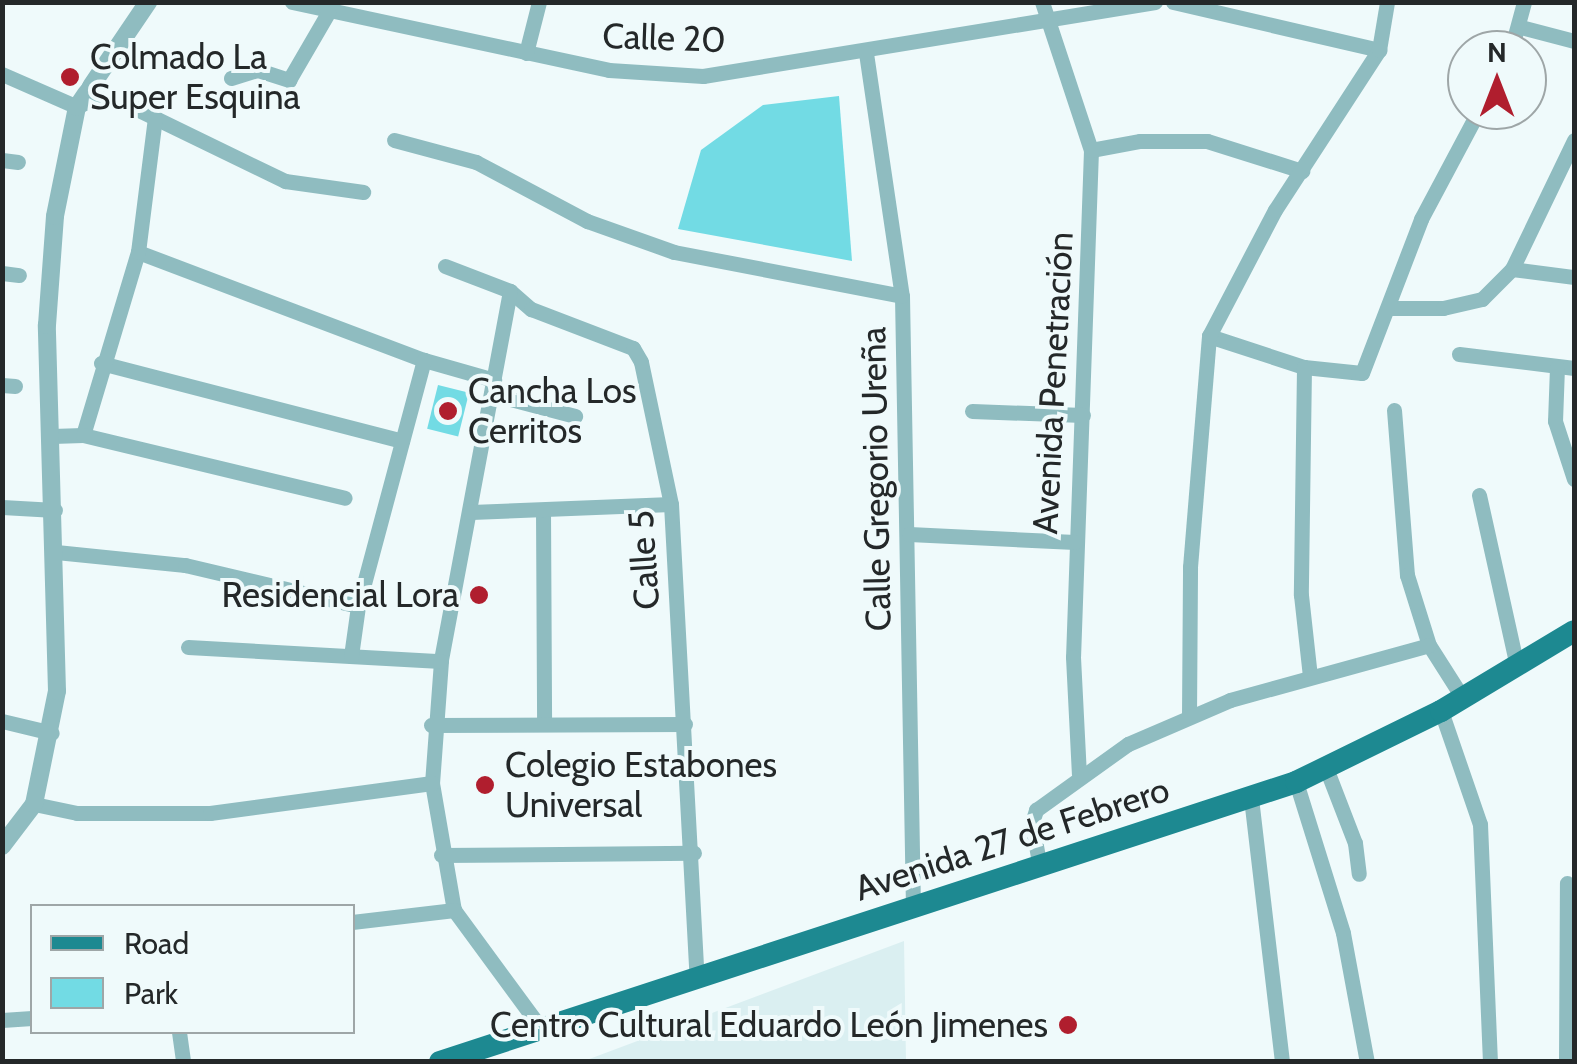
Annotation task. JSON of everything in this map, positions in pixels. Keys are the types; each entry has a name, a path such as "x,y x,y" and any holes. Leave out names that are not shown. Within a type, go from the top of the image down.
{"main road":[{"name":"Avenida 27 de Febrero","path":"447,1061 1296,782 1441,711 1574,631"}],"street":[{"path":"2,846 34,804 52,733 56,552 48,325 55,216 78,108 148,2"},
{"name":"Calle 20","path":"292,2 328,13 348,10 609,70 704,76 866,53 1154,2"},
{"path":"526,53 539,2"},
{"name":"Avenida Penetración","path":"1042,2 1091,150 1076,542 1079,774"},
{"path":"1172,2 1379,50"},
{"path":"1189,716 1190,567 1208,336 1302,172 1379,50 1387,2"},
{"path":"1518,30 1524,2"},
{"path":"231,78 258,70 288,80 328,13"},
{"path":"1520,26 1574,41"},
{"name":"Calle Gregorio Ureña","path":"866,53 902,296 909,534 912,907"},
{"path":"2,74 78,108 106,96 286,181 363,192"},
{"path":"82,436 101,363 138,252 155,117"},
{"path":"1208,336 1304,367 1362,373 1422,219 1469,130"},
{"path":"394,140 476,162 587,221 674,252 902,296"},
{"path":"1389,308 1461,306 1482,298 1512,269 1574,140"},
{"path":"1091,150 1140,141 1207,142 1302,172"},
{"path":"138,252 574,416"},
{"name":"Calle 5","path":"445,266 510,291 531,309 634,348 671,504 694,853 697,979"},
{"path":"1512,269 1574,278"},
{"path":"510,291 440,661 431,724 432,783 441,854 454,910 542,1030"},
{"path":"1459,354 1574,368"},
{"path":"351,656 358,606 424,360"},
{"path":"101,363 402,441"},
{"path":"1304,367 1301,595 1310,677"},
{"path":"1557,367 1555,421 1574,480"},
{"path":"1394,410 1407,575 1429,644 1462,698"},
{"path":"972,411 1083,415"},
{"path":"52,436 82,436 344,498"},
{"path":"1479,495 1517,666"},
{"path":"471,512 671,504"},
{"path":"2,507 55,510"},
{"path":"542,510 544,724"},
{"path":"909,534 1076,542"},
{"path":"56,552 184,565 358,606"},
{"path":"1040,868 1032,816 1079,774 1189,716 1429,644"},
{"path":"188,647 440,661"},
{"path":"1441,711 1480,824 1490,1062"},
{"path":"2,721 52,733"},
{"path":"431,724 686,724"},
{"path":"1326,768 1355,843 1359,874"},
{"path":"1296,782 1343,933 1367,1062"},
{"path":"34,804 77,813 210,814 432,783"},
{"path":"1251,798 1282,1062"},
{"path":"441,854 694,853"},
{"path":"1566,1062 1567,883"},
{"path":"355,922 454,910"},
{"path":"2,1020 30,1018"},
{"path":"179,1034 183,1062"}],"shaded area":[{"path":"904,941 906,1061 584,1061"}],"green space":[{"path":"839,96 852,261 678,229 701,150 763,105"},
{"name":"Cancha Los Cerritos","path":"438,385 469,393 458,436 427,429"}],"place":[{"name":"Colmado La Super Esquina","path":"70,77"},
{"name":"Cancha Los Cerritos","path":"448,411"},
{"name":"Residencial Lora","path":"479,595"},
{"name":"Colegio Estabones Universal","path":"485,785"},
{"name":"Centro Cultural Eduardo León Jimenes","path":"1068,1025"}]}
